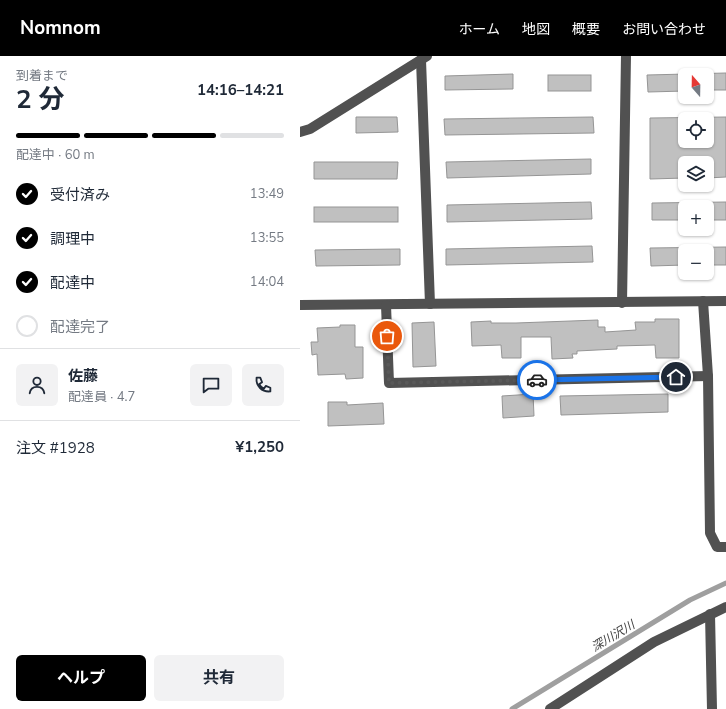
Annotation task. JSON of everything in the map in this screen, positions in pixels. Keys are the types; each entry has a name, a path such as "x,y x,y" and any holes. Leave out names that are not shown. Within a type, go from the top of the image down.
{"street":[{"path":"622,303 626,56"},
{"path":"424,58 430,304"},
{"path":"300,132 310,129 424,58"},
{"path":"703,301 708,376 710,533 717,547 726,547"},
{"path":"300,305 726,301"},
{"path":"386,305 389,383 708,376"},
{"path":"550,709 654,642 726,607"},
{"path":"710,614 712,709"}],"building":[{"path":"714,73 726,73 726,90 714,90"},
{"path":"513,74 513,89 445,90 445,76"},
{"path":"678,74 678,91 648,92 647,75"},
{"path":"548,75 591,75 591,91 548,91"},
{"path":"356,117 397,117 398,132 356,133"},
{"path":"593,117 594,133 445,135 444,119"},
{"path":"714,117 726,117 726,177 714,178 714,156 678,156 678,178 650,179 650,118 678,118 678,148 714,148"},
{"path":"591,159 591,174 447,178 446,162"},
{"path":"314,162 398,162 397,179 314,179"},
{"path":"591,202 592,219 447,222 447,205"},
{"path":"714,202 726,202 726,220 714,220"},
{"path":"652,203 678,203 678,220 652,220"},
{"path":"314,207 398,207 398,222 314,222"},
{"path":"592,246 593,262 446,265 446,249"},
{"path":"714,247 726,247 726,265 714,265"},
{"path":"650,248 678,248 678,265 651,266"},
{"path":"400,249 400,265 316,266 315,250"},
{"path":"655,319 679,319 679,358 656,358 655,345 617,346 617,349 577,351 577,354 572,354 573,358 552,359 551,337 521,337 521,358 502,358 501,345 472,346 471,322 491,321 491,323 516,323 598,320 598,327 605,327 605,332 636,330 635,322 655,322"},
{"path":"434,322 436,366 413,367 412,323"},
{"path":"340,325 355,325 355,347 363,347 363,378 346,379 345,374 318,375 317,354 312,355 311,342 318,342 317,328 340,327"},
{"path":"533,394 534,416 503,418 502,396"},
{"path":"668,394 668,412 561,415 560,396"},
{"path":"328,402 347,402 347,405 383,403 384,424 328,426"}],"waterway":[{"name":"深川沢川","path":"512,709 690,600 726,583"}],"way so far":[{"path":"387,336 389,383 537,380"}],"route":[{"path":"537,380 676,377"}]}
